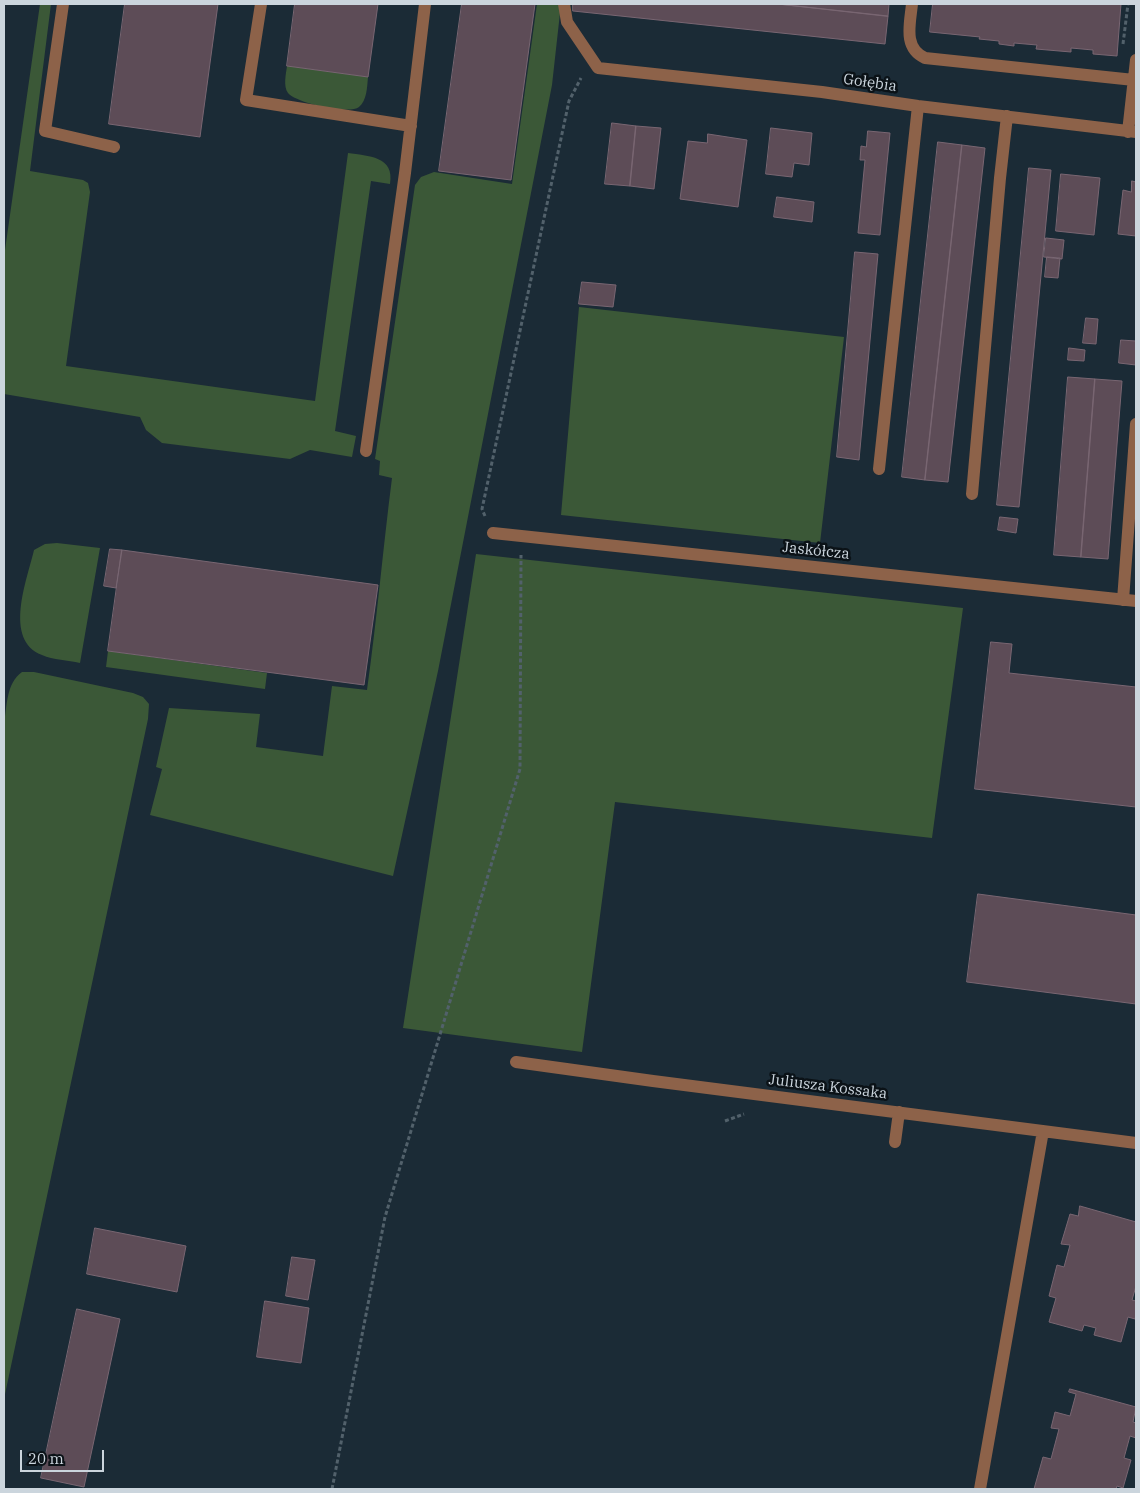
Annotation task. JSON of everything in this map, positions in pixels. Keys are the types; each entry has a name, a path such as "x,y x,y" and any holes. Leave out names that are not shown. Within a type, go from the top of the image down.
{"street":[{"path":"63,4 46,131 114,147"},
{"path":"261,4 246,100 410,126"},
{"path":"366,451 425,4"},
{"path":"564,4 567,22 598,68"},
{"path":"912,4 911,46 916,54 925,58 1134,80"},
{"path":"1132,132 1136,60"},
{"name":"Gołębia","path":"598,68 812,91 1132,132"},
{"path":"879,469 918,106"},
{"path":"972,494 1007,116"},
{"path":"1123,600 1136,424"},
{"name":"Jaskółcza","path":"493,533 1136,601"},
{"name":"Juliusza Kossaka","path":"516,1062 1136,1143"},
{"path":"895,1142 899,1112"},
{"path":"980,1489 1043,1131"}],"path":[{"path":"1122,53 1128,4"},
{"path":"493,533 482,509 569,100 582,76 598,68"},
{"path":"332,1489 385,1217 520,769 521,536"}],"green space":[{"path":"40,4 51,4 30,171 83,180 88,183 90,192 66,366 315,401 348,153 378,159 388,168 390,184 371,181 335,431 356,436 352,457 310,450 290,459 162,443 146,430 140,417 4,394 4,257"},
{"path":"537,4 561,4 552,85 438,671 393,876 150,815 162,769 156,767 169,708 260,714 256,747 323,756 332,686 367,690 392,478 379,475 380,461 375,459 415,185 421,177 434,172 512,184"},
{"path":"287,66 368,77 364,101 359,107 345,110 301,101 293,97 286,90"},
{"path":"579,307 844,337 820,543 561,515"},
{"path":"57,543 100,548 80,663 46,657 30,647 23,636 20,623 23,592 34,550 45,544"},
{"path":"476,554 963,608 932,838 615,802 582,1052 403,1028"},
{"path":"108,651 267,673 265,689 106,667"},
{"path":"22,672 34,672 133,693 143,697 149,704 148,719 4,1399 4,724 10,689 13,682"}],"building":[{"path":"125,4 218,4 200,137 109,124"},
{"path":"295,4 378,4 368,77 287,66"},
{"path":"462,4 535,4 511,180 439,171"},
{"path":"573,4 778,4 888,16 885,44 573,11"},
{"path":"778,4 889,4 888,16"},
{"path":"933,4 1121,4 1117,56 1093,54 1093,50 1071,48 1071,52 1036,49 1037,45 1014,43 1014,46 999,44 999,41 979,39 980,37 930,32"},
{"path":"612,123 636,126 630,186 605,184"},
{"path":"636,126 661,128 654,189 630,186"},
{"path":"771,128 812,133 809,165 794,163 792,177 766,174"},
{"path":"868,131 890,133 880,235 858,233 865,160 860,160 861,146 866,147"},
{"path":"708,134 747,140 738,207 680,199 688,141 707,143"},
{"path":"938,142 962,145 925,480 902,477"},
{"path":"962,145 985,148 948,482 925,480"},
{"path":"1029,168 1051,170 1019,507 997,505"},
{"path":"1061,174 1100,178 1094,235 1056,231"},
{"path":"1132,181 1136,182 1136,236 1118,234 1123,190 1131,192"},
{"path":"777,197 814,202 812,222 774,217"},
{"path":"1046,238 1064,240 1062,259 1044,257"},
{"path":"855,252 878,254 859,460 837,457"},
{"path":"1047,257 1060,258 1058,278 1045,277"},
{"path":"582,282 616,285 613,307 579,304"},
{"path":"1086,318 1098,319 1096,344 1083,343"},
{"path":"1121,340 1136,341 1136,365 1119,363"},
{"path":"1069,348 1085,350 1084,361 1068,360"},
{"path":"1068,377 1095,379 1081,557 1054,555"},
{"path":"1095,379 1122,381 1108,559 1081,557"},
{"path":"1000,517 1018,519 1016,533 998,530"},
{"path":"110,549 122,550 116,588 104,586"},
{"path":"122,550 378,585 364,685 108,651"},
{"path":"991,642 1012,644 1009,673 1136,687 1136,807 975,789"},
{"path":"978,894 1136,915 1136,1004 967,982"},
{"path":"1080,1206 1136,1222 1136,1286 1132,1300 1136,1301 1136,1315 1135,1319 1128,1317 1121,1342 1094,1335 1096,1328 1084,1325 1082,1331 1049,1322 1056,1298 1049,1296 1057,1265 1064,1267 1070,1245 1061,1244 1070,1214 1078,1216"},
{"path":"95,1228 186,1246 177,1292 87,1274"},
{"path":"292,1257 315,1260 308,1300 286,1296"},
{"path":"265,1301 309,1308 301,1363 257,1357"},
{"path":"77,1309 120,1319 84,1487 41,1478"},
{"path":"1070,1389 1136,1407 1133,1422 1136,1423 1136,1438 1130,1436 1124,1458 1131,1460 1123,1488 1117,1486 1116,1489 1034,1489 1043,1457 1051,1459 1059,1429 1051,1428 1055,1412 1070,1416 1076,1394 1069,1392"}]}
